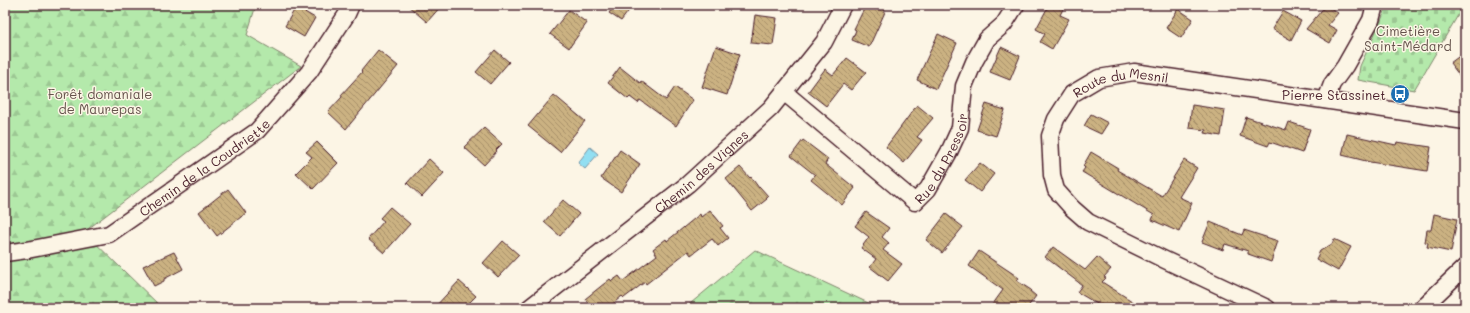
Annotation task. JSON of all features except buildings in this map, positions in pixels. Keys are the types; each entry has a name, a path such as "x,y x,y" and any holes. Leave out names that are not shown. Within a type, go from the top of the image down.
{"street":[{"name":"Chemin de la Coudriette","path":"5,253 109,234 257,130 309,72 347,14 351,5"},
{"name":"Chemin des Vignes","path":"529,308 688,184 770,108 824,42 843,5"},
{"name":"Rue du Pressoir","path":"784,92 915,202 928,189 949,152 960,128 964,86 974,62 987,38 1004,24 1016,5"},
{"path":"1326,100 1332,84 1345,66 1371,20 1375,5"},
{"name":"Route du Mesnil","path":"1267,308 1088,222 1072,208 1056,190 1052,175 1050,136 1056,119 1072,94 1099,78 1134,72 1465,120"},
{"path":"1422,308 1465,267"}],"green space":[{"name":"Forêt domaniale de Maurepas","path":"5,5 256,5 247,35 301,66 84,232 162,308 5,308"},
{"name":"Cimetière Saint-Médard","path":"1388,5 1464,5 1414,90 1358,80 1360,66"},
{"path":"755,250 879,308 685,308"}],"water":[{"path":"590,147 598,154 585,169 578,163"}],"place":[{"name":"Pierre Stassinet","path":"1400,94"}]}
